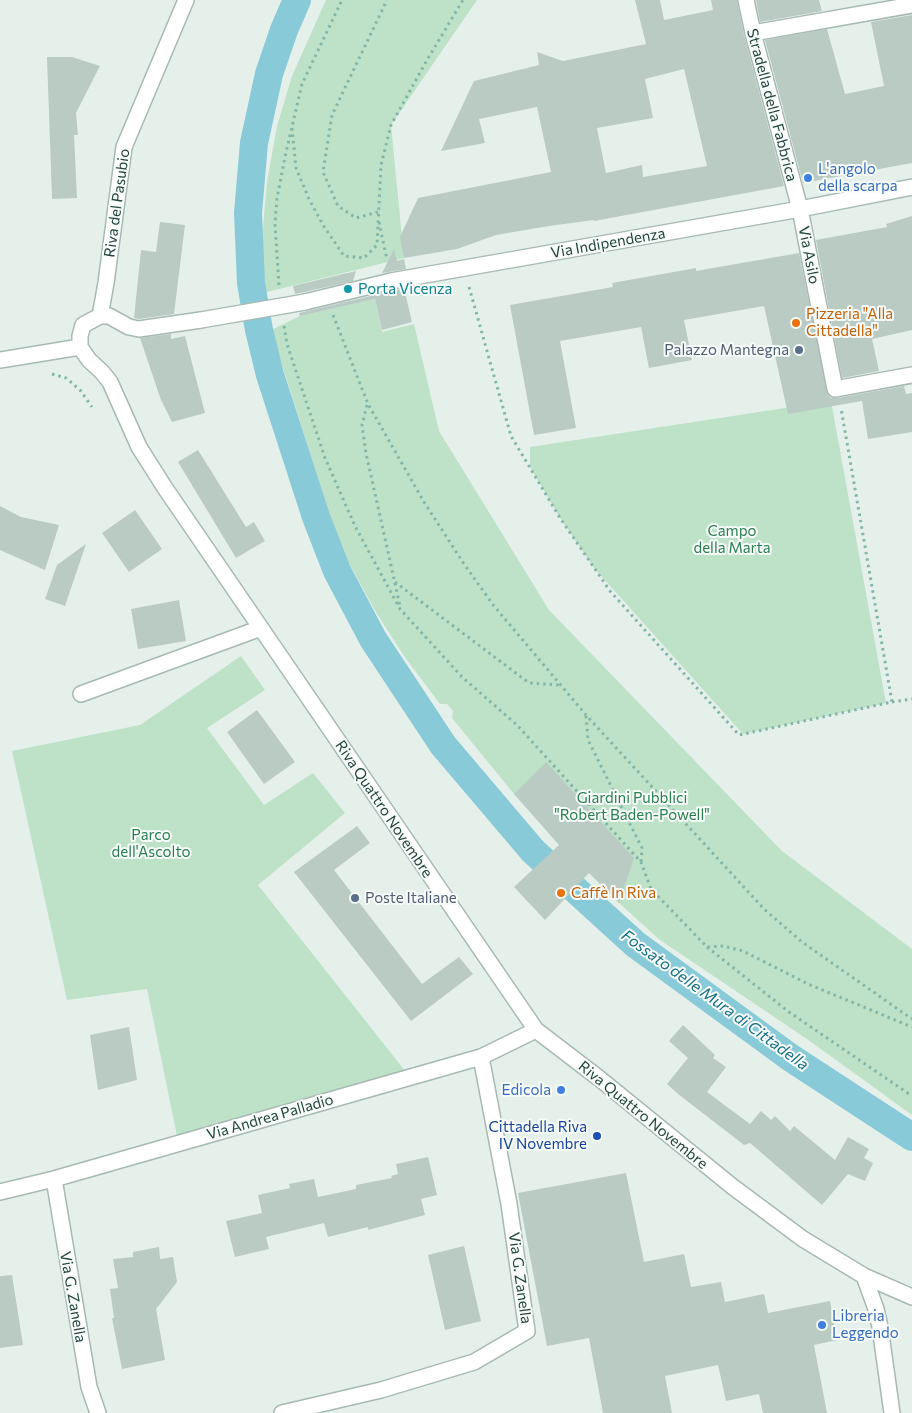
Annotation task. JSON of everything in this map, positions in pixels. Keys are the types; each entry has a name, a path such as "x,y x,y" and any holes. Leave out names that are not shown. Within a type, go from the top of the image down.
{"street":[{"name":"Riva del Pasubio","path":"100,316 124,147 186,0"},
{"name":"Stradella della Fabbrica","path":"746,0 800,210"},
{"path":"753,33 912,5"},
{"name":"Via Indipendenza","path":"100,316 109,316 129,327 139,329 200,320 305,302 391,281 800,210 912,187"},
{"name":"Via Asilo","path":"800,210 839,388"},
{"path":"0,360 80,347 83,325 100,316"},
{"name":"Riva Quattro Novembre","path":"80,347 89,360 110,382 139,447 536,1030 600,1079 733,1187 803,1239 864,1276 912,1297"},
{"path":"839,388 912,375"},
{"path":"81,694 261,628"},
{"name":"Via Andrea Palladio","path":"0,1192 54,1179 481,1057 536,1030"},
{"name":"Via G. Zanella","path":"282,1413 381,1390 474,1362 527,1330 509,1204 481,1057"},
{"name":"Via G. Zanella","path":"54,1179 89,1387 98,1413"},
{"path":"864,1276 880,1326 892,1413"}],"path":[{"path":"280,292 275,224 277,198 292,125 302,84 342,0"},
{"path":"378,212 356,218 338,206 323,172 332,115 387,0"},
{"path":"292,125 296,168 309,199 323,225 344,256 364,258 377,245 381,165 391,125 463,0"},
{"path":"378,217 391,281"},
{"path":"463,268 511,436 572,537 610,591 739,735 912,699"},
{"path":"332,310 368,404 424,502 494,606 586,715 764,909 802,942 912,1019"},
{"path":"283,318 287,344 325,458 355,526 400,609 462,677 517,725 641,862 651,889 707,946 789,1012 912,1096"},
{"path":"46,376 54,374 66,378 80,390 92,407"},
{"path":"839,388 841,412 892,702"},
{"path":"368,404 362,425 366,452 400,609"},
{"path":"394,581 529,683 561,685"},
{"path":"586,715 588,740 642,848 641,862"},
{"path":"707,946 723,946 744,951 808,984 912,1028"}],"green space":[{"path":"326,0 477,0 391,125 404,258 263,293 261,250 267,182 277,126 292,76"},
{"name":"Giardini Pubblici \"Robert Baden-Powell\"","path":"375,299 382,332 414,324 439,431 549,610 782,851 912,949 912,1115 807,1039 660,940 619,903 551,833 546,823 541,824 514,794 452,718 453,711 447,704 440,704 404,656 377,614 339,545 271,330 300,316"},
{"name":"Campo della Marta","path":"831,401 886,703 743,734 594,568 560,518 530,467 530,447"},
{"name":"Parco dell'Ascolto","path":"241,656 265,690 207,728 264,805 313,773 345,813 258,885 406,1072 177,1136 147,989 67,1000 12,751 140,725"}],"building":[{"path":"635,0 660,0 664,20 713,10 711,0 737,0 744,35 784,186 594,221 496,235 457,249 404,258 400,237 418,198 551,172 537,107 479,119 485,143 441,151 474,81 539,65 537,52 563,61 646,44","holes":["684,69 707,166 643,177 642,165 606,173 597,128 653,118 645,79"]},
{"path":"756,0 819,0 822,11 760,22"},
{"path":"912,15 912,163 803,183 765,40 827,29 845,94 884,86 871,22"},
{"path":"47,57 72,57 100,66 76,113 78,135 74,135 77,198 52,199"},
{"path":"912,216 912,330 872,339 879,371 842,378 816,240 887,227 886,224"},
{"path":"160,222 185,225 174,314 134,318 141,250 156,252"},
{"path":"394,249 397,261 404,259 406,269 382,273"},
{"name":"Palazzo Mantegna","path":"799,253 828,395 831,398 837,398 904,386 906,394 912,393 912,432 868,439 862,401 788,414 764,306 684,320 692,360 649,368 641,327 560,341 576,428 534,435 510,305 613,287 612,283 696,268 696,271"},
{"path":"356,271 353,281 295,294 293,286"},
{"path":"404,288 412,322 382,330 375,299 300,316 299,313"},
{"path":"171,334 171,339 185,336 205,413 172,422 161,400 140,338"},
{"path":"198,450 246,527 254,522 265,541 236,558 178,462"},
{"path":"0,506 21,517 59,525 45,570 0,550"},
{"path":"135,510 162,549 129,572 102,533"},
{"path":"86,544 65,606 45,599 57,565"},
{"path":"179,600 186,641 138,649 131,609"},
{"path":"257,710 295,762 264,784 227,732"},
{"path":"546,762 634,858 619,903 589,873 545,920 514,887 559,845 514,794"},
{"path":"357,826 370,843 334,870 422,984 459,957 473,974 411,1021 294,872"},
{"path":"683,1025 715,1055 713,1058 726,1067 707,1092 750,1124 761,1111 771,1120 775,1116 790,1131 794,1126 835,1160 848,1137 869,1149 864,1158 873,1163 865,1181 848,1174 822,1205 750,1143 744,1145 678,1094 667,1084 688,1058 669,1041"},
{"path":"129,1027 137,1080 98,1090 90,1035"},
{"path":"428,1157 437,1195 421,1199 425,1215 368,1230 368,1227 328,1237 324,1223 266,1237 269,1249 235,1257 226,1221 262,1213 258,1195 290,1188 289,1184 314,1179 318,1197 356,1189 356,1185 392,1178 391,1176 398,1174 396,1164"},
{"path":"626,1173 644,1262 684,1254 691,1287 721,1282 725,1302 764,1294 768,1313 830,1301 837,1340 814,1345 827,1413 763,1413 759,1394 726,1401 718,1365 665,1376 672,1413 603,1413 589,1338 547,1346 518,1193"},
{"path":"464,1246 481,1321 445,1330 428,1255"},
{"path":"159,1247 160,1259 173,1257 177,1282 156,1309 165,1360 122,1369 112,1318 114,1318 110,1289 118,1288 113,1259 133,1257 133,1252"},
{"path":"12,1275 23,1345 0,1348 0,1276"}],"waterway":[{"name":"Fossato delle Mura di Cittadella","path":"297,0 284,30 269,74 254,143 248,213 251,283 259,330 270,375 316,517 337,571 373,639 443,745 533,851 635,944 791,1058 912,1137"}],"place":[{"name":"L'angolo della scarpa","path":"808,178"},
{"name":"Porta Vicenza","path":"348,289"},
{"name":"Pizzeria \"Alla Cittadella\"","path":"796,323"},
{"name":"Palazzo Mantegna","path":"799,350"},
{"name":"Caffè In Riva","path":"561,893"},
{"name":"Poste Italiane","path":"355,898"},
{"name":"Edicola","path":"561,1090"},
{"name":"Cittadella Riva IV Novembre","path":"597,1136"},
{"name":"Libreria Leggendo","path":"822,1325"}]}
